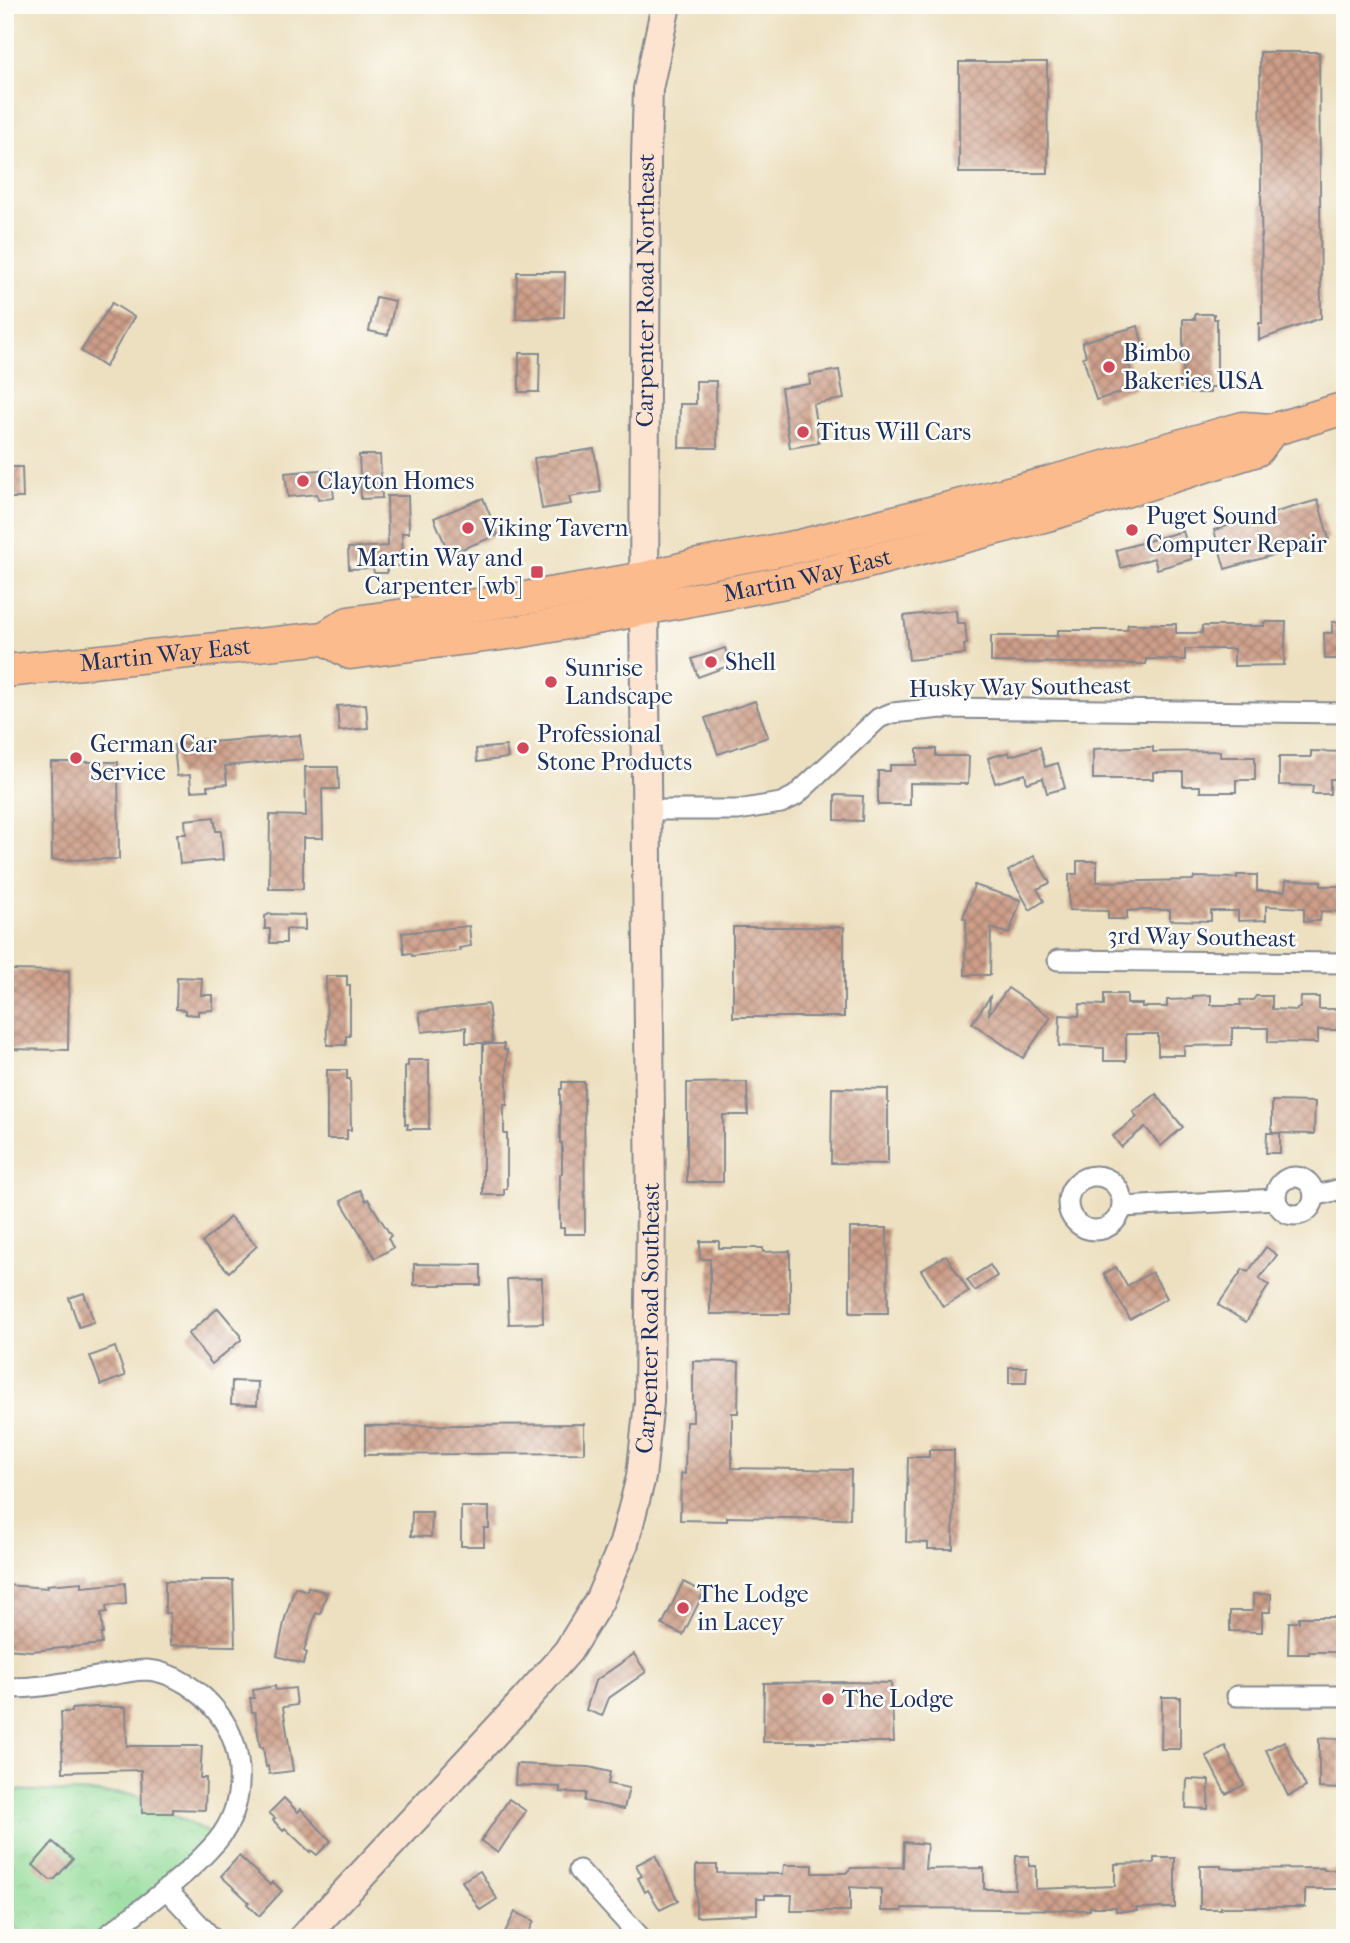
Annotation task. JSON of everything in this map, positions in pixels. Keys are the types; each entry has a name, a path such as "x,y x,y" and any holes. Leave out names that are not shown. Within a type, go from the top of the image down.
{"main road":[{"name":"Carpenter Road Northeast","path":"645,578 648,89 666,5"},
{"name":"Martin Way East","path":"5,671 324,638 348,623 645,578 856,533 1243,428 1272,430 1345,408"},
{"name":"Martin Way East","path":"324,638 350,653 517,632 806,578 1051,514 1257,450 1272,430"},
{"name":"Carpenter Road Southeast","path":"303,1938 568,1651 599,1601 632,1519 644,1453 649,1402 651,1199 645,578"}],"street":[{"name":"Husky Way Southeast","path":"646,810 738,810 781,803 795,796 879,718 892,713 942,708 1345,713"},
{"name":"3rd Way Southeast","path":"1058,960 1345,963"},
{"path":"1294,1177 1306,1181 1314,1196 1310,1208 1300,1215 1282,1210 1276,1199 1279,1187 1288,1178 1294,1177"},
{"path":"1314,1196 1345,1188"},
{"path":"1122,1207 1276,1199"},
{"path":"5,1688 33,1688 149,1670 185,1683 206,1698 220,1714 236,1745 240,1770 238,1795 231,1819 218,1840 166,1889 104,1938"},
{"path":"1237,1696 1345,1696"},
{"path":"579,1870 641,1938"},
{"path":"166,1889 212,1938"}],"green space":[{"path":"5,1790 132,1794 217,1837 98,1938 28,1938 5,1919"}],"building":[{"path":"1260,52 1319,52 1321,318 1259,340 1259,323 1262,323"},
{"path":"959,62 1047,62 1048,173 959,173"},
{"path":"517,272 565,272 564,317 516,319"},
{"path":"376,297 395,301 388,335 369,331"},
{"path":"112,303 134,317 105,367 81,351"},
{"path":"1195,314 1214,314 1214,319 1217,319 1217,387 1210,387 1210,393 1192,393 1192,387 1183,387 1183,319 1195,319"},
{"path":"1138,326 1145,353 1127,358 1136,388 1096,400 1083,357 1086,356 1082,342"},
{"path":"519,353 540,353 539,392 519,392"},
{"path":"839,370 844,399 813,404 819,443 790,448 781,388 810,384 809,375"},
{"path":"696,381 716,381 717,448 679,448 680,404 696,404"},
{"path":"594,449 601,492 569,497 571,504 542,509 534,458"},
{"path":"359,455 380,455 382,498 361,499"},
{"path":"10,467 22,467 23,498 5,498 5,475 10,475"},
{"path":"331,469 334,498 318,500 317,494 288,497 285,473"},
{"path":"387,496 408,496 409,533 402,533 403,566 387,566 387,573 374,573 373,568 349,569 348,548 388,546"},
{"path":"483,498 498,535 449,554 434,518"},
{"path":"1318,500 1329,539 1225,569 1214,530"},
{"path":"1183,531 1192,559 1157,569 1154,558 1121,568 1116,550"},
{"path":"956,610 957,623 965,623 965,654 909,660 904,616"},
{"path":"1264,622 1286,622 1284,665 1234,666 1234,649 1185,649 1185,660 1146,659 1146,664 991,662 991,636 1058,636 1058,630 1127,630 1128,624 1176,624 1176,633 1202,633 1202,626 1264,626"},
{"path":"1332,622 1345,622 1345,659 1325,659 1324,633 1332,633"},
{"name":"Shell","path":"725,648 731,665 698,677 692,659"},
{"path":"755,701 768,737 718,754 705,718"},
{"path":"366,704 368,728 339,731 337,706"},
{"path":"300,735 303,759 225,766 227,784 207,786 208,790 191,791 190,775 177,776 174,745"},
{"path":"506,746 508,758 477,762 476,749"},
{"path":"1040,747 1045,767 1058,763 1065,788 1047,793 1043,778 1027,783 1025,774 995,783 988,758 1009,752 1010,756"},
{"path":"1153,747 1153,752 1220,751 1220,757 1255,757 1255,780 1236,780 1236,792 1200,792 1200,786 1183,786 1183,772 1153,772 1153,779 1093,779 1093,749"},
{"path":"917,749 936,749 936,756 969,756 968,784 910,783 910,805 878,805 878,771 890,771 890,765 917,765"},
{"path":"1311,751 1345,752 1345,779 1330,779 1330,794 1312,794 1313,786 1279,785 1279,757 1311,757"},
{"path":"51,762 118,762 119,859 52,860"},
{"path":"305,767 338,767 339,789 322,789 323,838 303,838 303,889 269,889 270,815 306,816"},
{"path":"835,795 863,796 862,821 835,820"},
{"path":"214,817 216,831 221,831 223,860 180,864 177,834 186,834 185,820"},
{"path":"1034,856 1050,883 1037,889 1044,901 1030,910 1008,871"},
{"path":"1077,861 1097,861 1097,882 1193,880 1194,877 1237,878 1237,875 1257,875 1257,891 1285,891 1286,880 1321,881 1321,886 1345,886 1345,912 1321,911 1320,921 1304,921 1304,908 1266,906 1266,920 1238,921 1238,911 1211,911 1211,921 1170,920 1170,910 1127,911 1127,919 1108,919 1108,911 1069,910 1069,874 1077,874"},
{"path":"974,885 1021,900 1009,934 991,928 990,975 965,975 966,919 963,918"},
{"path":"305,915 305,930 286,929 286,943 270,943 270,929 265,929 265,916"},
{"path":"469,926 471,946 459,948 460,951 412,956 411,953 404,954 402,933"},
{"path":"733,927 844,927 844,1017 733,1017"},
{"path":"5,970 69,971 68,1050 5,1049"},
{"path":"326,976 347,976 347,985 350,985 350,1036 346,1036 346,1045 327,1045"},
{"path":"177,977 202,978 201,995 213,995 213,1010 198,1011 198,1015 185,1014 185,1010 176,1009"},
{"path":"1008,988 1051,1017 1023,1058 972,1023 990,997 989,1014"},
{"path":"1104,994 1127,994 1127,1004 1142,1004 1142,1007 1167,1007 1167,1000 1193,999 1193,996 1211,995 1211,1005 1241,1005 1240,1000 1272,996 1272,1009 1297,1010 1300,1008 1301,997 1319,997 1319,1009 1345,1009 1345,1030 1318,1030 1318,1043 1268,1042 1268,1028 1232,1028 1232,1045 1184,1046 1184,1055 1158,1055 1158,1034 1126,1034 1126,1061 1104,1061 1104,1048 1059,1046 1060,1015 1079,1016 1080,1004 1104,1005"},
{"path":"488,1004 493,1043 466,1043 466,1027 422,1032 419,1012"},
{"path":"483,1044 504,1044 504,1050 507,1050 504,1134 507,1134 507,1189 504,1189 504,1195 483,1195"},
{"path":"408,1060 429,1060 429,1129 407,1129 408,1124 405,1124 405,1066 408,1066"},
{"path":"327,1070 347,1070 347,1079 350,1079 351,1130 347,1130 347,1139 327,1139"},
{"path":"562,1082 584,1082 585,1234 564,1234 564,1228 560,1228"},
{"path":"747,1082 748,1115 723,1115 723,1182 687,1182 687,1083"},
{"path":"832,1088 888,1089 888,1164 831,1163"},
{"path":"1156,1094 1183,1127 1161,1146 1145,1127 1121,1147 1113,1136 1137,1117 1133,1112"},
{"path":"1272,1101 1315,1102 1314,1134 1272,1133"},
{"path":"1267,1133 1280,1133 1280,1153 1266,1153"},
{"path":"360,1190 391,1236 388,1238 393,1248 375,1258 341,1201"},
{"path":"230,1217 257,1246 229,1272 202,1243"},
{"path":"850,1228 887,1228 888,1313 850,1313"},
{"path":"700,1241 719,1241 719,1248 763,1248 763,1252 790,1251 790,1314 710,1314 710,1259 700,1259"},
{"path":"1266,1247 1277,1255 1259,1279 1269,1285 1246,1322 1218,1305 1243,1269 1248,1272"},
{"path":"946,1255 969,1292 943,1307 921,1270"},
{"path":"414,1264 481,1265 481,1285 414,1285"},
{"path":"990,1265 997,1276 975,1291 967,1280"},
{"path":"1116,1267 1127,1286 1152,1272 1167,1298 1130,1319 1104,1274"},
{"path":"542,1278 543,1323 509,1324 507,1279"},
{"path":"84,1293 94,1322 79,1327 69,1298"},
{"path":"218,1308 241,1335 241,1340 212,1364 188,1334"},
{"path":"115,1347 125,1376 101,1385 90,1356"},
{"path":"693,1361 739,1362 738,1413 732,1413 732,1468 851,1470 850,1519 727,1517 727,1521 680,1520 681,1473 685,1474 686,1422 693,1422"},
{"path":"1009,1367 1027,1367 1026,1383 1009,1383"},
{"path":"232,1381 258,1382 257,1405 231,1404"},
{"path":"584,1424 584,1453 365,1455 365,1426"},
{"path":"929,1450 954,1450 953,1549 928,1549 928,1543 906,1542 908,1457 929,1457"},
{"path":"461,1507 489,1507 489,1528 484,1528 484,1546 461,1546"},
{"path":"412,1512 432,1512 431,1537 411,1536"},
{"path":"233,1580 235,1646 170,1645 170,1613 165,1613 165,1581"},
{"path":"82,1582 82,1587 125,1583 126,1604 106,1606 107,1612 101,1613 102,1644 32,1651 5,1649 5,1585 48,1588 47,1585"},
{"name":"The Lodge in Lacey","path":"683,1582 704,1592 683,1635 662,1625"},
{"path":"295,1587 307,1591 308,1587 327,1593 320,1614 316,1613 304,1651 307,1653 303,1664 277,1656"},
{"path":"1253,1594 1271,1594 1271,1612 1262,1612 1262,1632 1230,1631 1230,1611 1253,1611"},
{"path":"1299,1617 1345,1617 1345,1652 1288,1654 1289,1622 1299,1622"},
{"path":"634,1654 646,1672 609,1698 602,1716 586,1710 595,1681"},
{"name":"The Lodge","path":"764,1683 891,1683 894,1742 763,1742"},
{"path":"275,1686 276,1690 295,1688 297,1705 283,1707 293,1771 269,1774 263,1747 260,1747 250,1698 254,1698 253,1690"},
{"path":"1162,1697 1180,1697 1180,1749 1161,1749"},
{"path":"94,1707 126,1707 127,1746 202,1746 200,1778 206,1778 205,1810 173,1809 173,1813 142,1813 141,1770 63,1772 61,1712"},
{"path":"1319,1738 1341,1739 1341,1789 1319,1788"},
{"path":"1284,1741 1306,1787 1288,1796 1266,1750"},
{"path":"1225,1746 1244,1785 1226,1794 1206,1756"},
{"path":"516,1764 589,1767 610,1772 608,1784 629,1788 624,1809 584,1801 586,1793 560,1792 560,1787 515,1785"},
{"path":"1187,1779 1209,1780 1208,1809 1186,1808"},
{"path":"284,1798 298,1812 301,1809 331,1841 317,1855 311,1850 310,1852 285,1828 283,1831 273,1820 275,1818 269,1813"},
{"path":"509,1799 526,1811 498,1853 481,1841"},
{"path":"53,1842 73,1859 55,1879 50,1880 33,1865"},
{"path":"904,1842 927,1844 925,1869 984,1868 984,1889 1015,1889 1016,1856 1029,1856 1029,1866 1036,1866 1036,1889 1115,1886 1115,1864 1154,1863 1154,1858 1175,1858 1175,1908 1116,1911 1116,1907 1090,1907 1090,1910 902,1908 902,1911 881,1911 881,1889 850,1887 850,1911 791,1911 792,1895 765,1895 765,1898 757,1898 757,1914 696,1917 696,1865 717,1865 717,1873 783,1874 784,1865 813,1865 813,1873 846,1873 851,1868 903,1867"},
{"path":"655,1855 678,1901 660,1910 648,1890 645,1892 638,1878 642,1876 636,1865"},
{"path":"239,1856 270,1885 273,1882 282,1891 259,1916 247,1904 249,1902 221,1876"},
{"path":"1200,1866 1345,1870 1345,1889 1305,1889 1305,1907 1200,1909"},
{"path":"480,1871 497,1899 480,1910 462,1881"},
{"path":"515,1912 534,1921 526,1938 502,1938"}],"place":[{"name":"Bimbo Bakeries USA","path":"1109,367"},
{"name":"Titus Will Cars","path":"803,432"},
{"name":"Clayton Homes","path":"303,481"},
{"name":"Viking Tavern","path":"468,528"},
{"name":"Puget Sound Computer Repair","path":"1132,530"},
{"name":"Martin Way and Carpenter [wb]","path":"537,572"},
{"name":"Shell","path":"711,662"},
{"name":"Sunrise Landscape","path":"551,682"},
{"name":"Professional Stone Products","path":"523,748"},
{"name":"German Car Service","path":"76,758"},
{"name":"The Lodge in Lacey","path":"683,1608"},
{"name":"The Lodge","path":"828,1699"}]}
